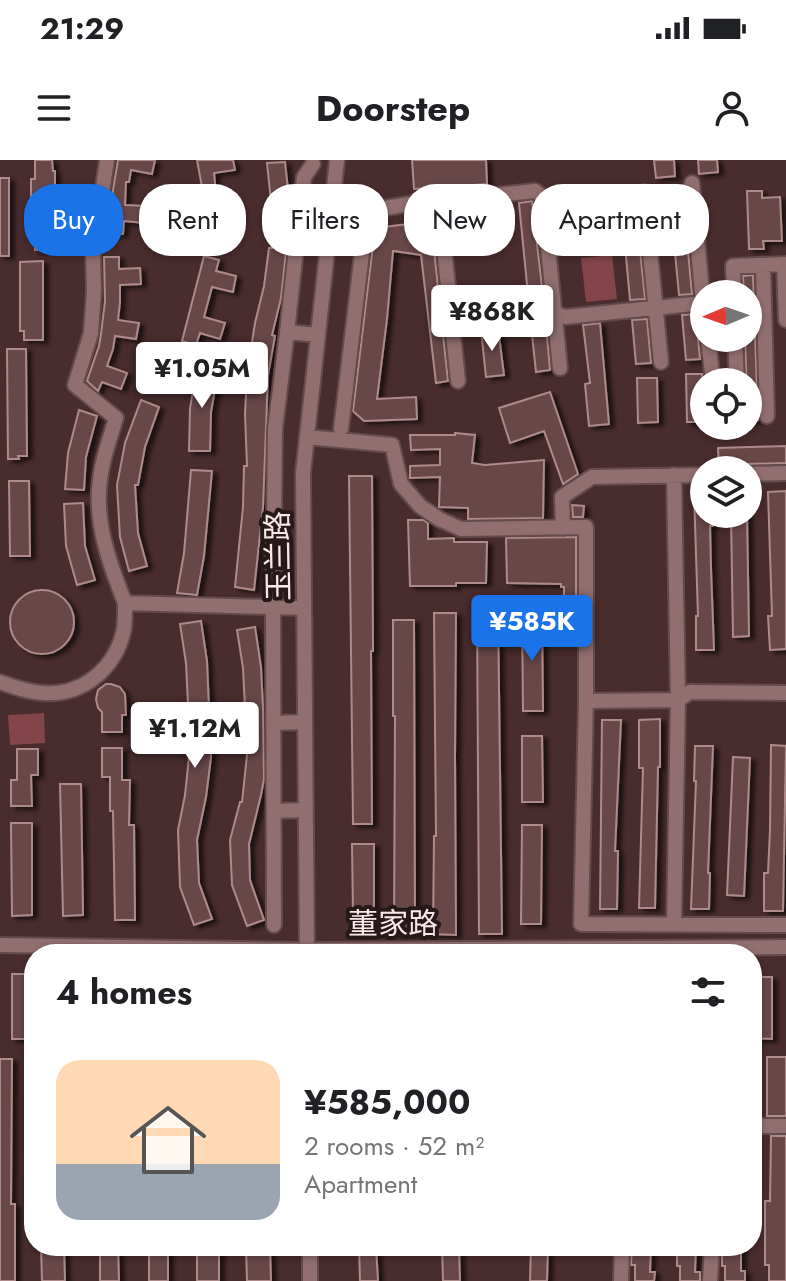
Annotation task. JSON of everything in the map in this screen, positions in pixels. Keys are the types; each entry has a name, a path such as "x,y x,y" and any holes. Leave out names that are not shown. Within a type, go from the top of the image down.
{"street":[{"path":"0,682 22,690 45,693 64,692 84,685 103,672 116,653 124,628 125,603 105,549 99,513 99,481 116,418 75,385 91,333 93,254 107,160"},
{"path":"274,925 275,429 304,177 313,162 337,162"},
{"name":"玉兰路","path":"335,184 337,162"},
{"path":"692,183 701,280"},
{"path":"515,193 535,191 543,197 560,368"},
{"name":"玉兰路","path":"307,944 303,473 327,256"},
{"path":"341,429 362,256"},
{"path":"445,256 458,381"},
{"path":"651,256 661,362"},
{"path":"734,280 733,266 785,264 786,320"},
{"path":"763,265 767,416"},
{"path":"452,323 554,313 565,317 690,307"},
{"path":"287,332 318,335"},
{"path":"307,437 392,445 401,484 420,506 461,529 586,527 581,924 786,925"},
{"path":"762,474 786,473"},
{"path":"674,475 678,700 674,924"},
{"path":"563,528 562,497 592,477 690,475"},
{"path":"125,603 304,608"},
{"path":"586,701 678,700 690,692 786,693"},
{"path":"273,723 305,722"},
{"path":"274,811 306,810"},
{"name":"董家路","path":"0,945 24,946"},
{"name":"董家路","path":"762,947 786,947"},
{"path":"762,1126 786,1126"},
{"path":"310,1256 310,1281"},
{"path":"621,1281 622,1256"},
{"path":"710,1281 711,1256"}],"shaded area":[{"path":"612,256 617,299 586,302 581,258"},
{"path":"44,713 45,743 10,745 8,715"}],"building":[{"path":"35,160 52,160 55,184 31,184 31,179 35,179"},
{"path":"118,160 155,160 152,174 131,170 129,182 126,182 125,205 139,206 139,222 124,221 123,234 123,184 114,184"},
{"path":"197,160 233,160 235,170 214,173 215,184 201,184"},
{"path":"412,160 486,160 487,184 414,184"},
{"path":"654,160 674,160 675,176 656,178"},
{"path":"698,160 717,160 718,172 699,174"},
{"path":"285,162 287,184 269,184 267,163"},
{"path":"0,178 9,178 9,256 0,256"},
{"path":"747,191 762,191 762,198 780,197 782,241 763,241 764,249 749,249"},
{"path":"531,201 531,256 538,256 544,304 529,305 519,203"},
{"path":"404,225 404,253 393,251 377,399 416,397 417,419 364,421 353,411 372,256 388,256 388,226"},
{"path":"204,256 219,260 216,271 236,276 233,292 212,287 204,317 225,323 220,339 200,333 196,345 182,341"},
{"path":"268,256 286,256 268,375 263,507 254,590 235,587 244,466 247,466 247,374"},
{"path":"421,256 435,256 448,381 436,383"},
{"path":"626,256 641,256 645,299 630,300"},
{"path":"675,256 688,256 690,294 679,295"},
{"path":"104,257 119,257 119,269 140,268 141,284 120,285 118,320 139,323 136,339 115,336 107,366 127,373 121,389 102,382 98,391 87,381 101,334 105,301"},
{"path":"43,261 43,340 24,340 24,331 20,331 20,262"},
{"path":"753,275 753,280 743,280 743,276"},
{"path":"690,314 690,352 699,352 700,359 686,360 682,315"},
{"path":"647,319 651,363 636,364 632,320"},
{"path":"600,323 609,424 589,426 585,384 590,383 583,325"},
{"path":"546,324 550,370 536,372 531,325"},
{"path":"498,328 504,375 486,377 481,330"},
{"path":"7,349 26,349 27,456 18,456 19,459 8,459"},
{"path":"746,352 756,352 756,368 746,368"},
{"path":"197,368 218,372 211,412 210,451 189,451 190,408"},
{"path":"686,374 690,374 690,422 687,422"},
{"path":"637,378 657,378 658,422 638,423"},
{"path":"550,392 578,474 563,484 544,431 510,443 499,408"},
{"path":"141,400 159,407 145,447 138,485 135,485 138,533 147,566 129,571 120,537 117,485 125,443"},
{"path":"79,410 97,416 86,457 84,490 65,489 68,453"},
{"path":"410,435 475,435 472,463 485,465 544,460 543,518 468,519 468,508 439,507 440,477 410,478 410,466 440,465 440,449 411,450"},
{"path":"786,446 786,463 762,464 762,456 718,456 718,448"},
{"path":"191,470 212,471 197,595 177,593 184,553"},
{"path":"349,476 372,476 372,824 353,824"},
{"path":"9,481 29,481 30,556 10,556"},
{"path":"786,491 786,649 770,650 768,616 772,616 768,492"},
{"path":"83,503 85,546 95,580 77,585 66,546 64,504"},
{"path":"572,505 584,506 583,517 573,517"},
{"path":"408,520 428,523 428,539 487,542 486,583 410,586"},
{"path":"695,528 710,528 714,650 696,650"},
{"path":"731,528 747,528 749,636 733,637"},
{"path":"576,537 576,606 564,606 564,587 561,584 507,583 506,538"},
{"path":"42,590 54,592 65,599 72,610 72,634 65,645 54,652 42,654 30,652 19,645 12,634 10,622 12,610 19,599 30,592"},
{"path":"477,609 498,609 502,934 479,934"},
{"path":"434,613 456,613 456,935 433,934 436,836"},
{"path":"522,615 542,615 543,711 523,711"},
{"path":"393,620 414,620 415,934 394,934"},
{"path":"201,621 207,661 211,757 197,840 199,883 212,919 194,925 180,887 178,830 190,747 186,663 180,624"},
{"path":"255,627 261,667 264,779 249,844 250,880 264,920 247,926 232,885 230,840 242,802 247,755 247,708 237,630"},
{"path":"106,684 120,687 125,694 126,715 122,715 122,732 102,732 102,712 96,699 98,690"},
{"path":"660,719 655,908 639,908 643,768 639,768 639,720"},
{"path":"602,720 621,720 615,851 618,851 617,909 600,909"},
{"path":"522,736 542,736 543,802 522,802"},
{"path":"771,745 786,746 783,911 764,911 764,873 768,873 770,830"},
{"path":"695,746 713,746 709,909 691,909"},
{"path":"102,748 122,748 122,780 130,780 129,825 134,825 135,920 115,920 113,811 110,811 110,777 102,777"},
{"path":"17,749 38,749 38,775 31,775 32,806 11,806 11,780 17,780"},
{"path":"733,757 750,758 744,896 727,895"},
{"path":"60,784 81,784 83,915 63,916"},
{"path":"11,823 32,823 32,915 12,916"},
{"path":"522,825 542,825 541,924 521,924"},
{"path":"352,844 374,844 374,913 353,914"},
{"path":"12,974 24,974 24,1039 12,1039"},
{"path":"762,977 772,977 772,1039 762,1038"},
{"path":"767,1057 786,1057 786,1116 767,1116"},
{"path":"0,1059 12,1059 11,1204 15,1204 15,1281 0,1281"},
{"path":"771,1136 786,1136 786,1281 769,1281 769,1265 765,1265 765,1201 770,1201"},
{"path":"41,1256 64,1256 65,1281 42,1281"},
{"path":"100,1256 118,1256 119,1281 100,1281"},
{"path":"149,1256 168,1256 168,1281 149,1281"},
{"path":"197,1256 219,1256 219,1281 197,1281"},
{"path":"246,1256 270,1256 271,1281 247,1281"},
{"path":"359,1256 377,1256 378,1281 360,1281"},
{"path":"442,1256 459,1256 460,1281 443,1281"},
{"path":"531,1256 548,1256 547,1281 530,1281"},
{"path":"631,1256 651,1256 650,1272 655,1272 654,1281 635,1281 635,1265 631,1265"},
{"path":"677,1256 696,1256 695,1272 700,1272 700,1281 680,1281 680,1266 677,1266"},
{"path":"722,1256 741,1256 745,1281 725,1281 725,1266 722,1266"}]}
